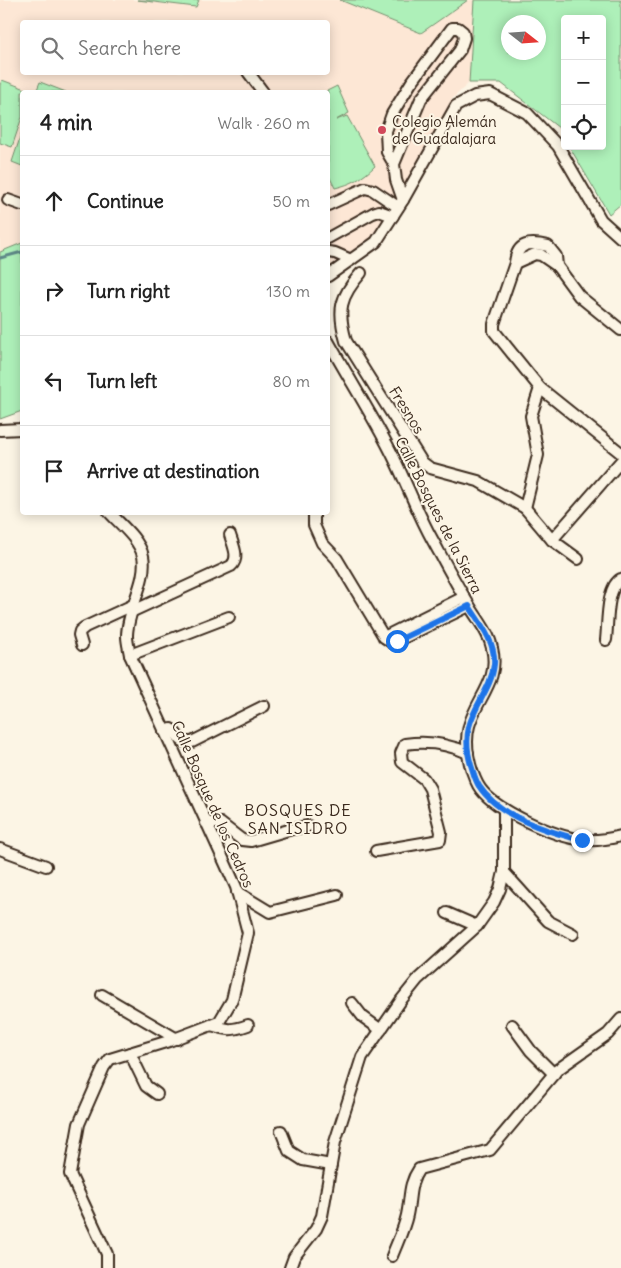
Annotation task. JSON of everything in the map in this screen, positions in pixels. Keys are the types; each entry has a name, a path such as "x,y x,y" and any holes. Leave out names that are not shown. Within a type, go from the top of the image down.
{"street":[{"path":"394,164 421,100 460,50 464,38 463,32 458,28 452,28 411,83 392,114 386,131 387,152 394,164 398,208"},
{"path":"250,75 261,90"},
{"path":"330,275 376,242 398,208 456,106 474,96 490,94 527,113 558,146 601,220 621,238"},
{"path":"330,204 365,188 373,190 398,208"},
{"path":"8,200 20,205"},
{"path":"330,237 373,212 398,208"},
{"path":"330,252 351,260"},
{"path":"621,330 579,296 557,266 542,255 535,254 515,263 494,324 494,331 540,388 621,453"},
{"name":"Fresnos","path":"361,273 349,286 341,304 341,322 346,341 422,462 430,468 478,481 525,508 552,540 578,559"},
{"name":"Calle Bosques de la Sierra","path":"330,345 390,450 425,528 492,646 495,663 491,681 469,725 467,739 468,753 478,786 504,809 522,820 539,826 582,840 597,840 621,836"},
{"path":"525,508 538,456 531,416 540,388"},
{"path":"0,430 20,429"},
{"path":"552,540 621,461"},
{"name":"Calle Bosque de los Cedros","path":"107,1268 107,1254 70,1174 79,1124 104,1067 110,1059 177,1038 219,1022 232,1000 248,932 237,892 130,655 126,636 143,570 142,555 134,540 112,515"},
{"path":"314,515 314,526 322,542 337,559 384,637 391,642 397,641 466,601"},
{"path":"82,645 79,635 80,631 85,627 132,609 231,566 235,563 236,557 230,535"},
{"path":"606,640 611,593 615,582 621,579"},
{"path":"130,655 229,617"},
{"path":"164,731 172,729 180,740 185,743 192,742 264,706"},
{"path":"376,850 440,840 442,832 430,789 424,779 402,762 401,753 405,744 422,742 458,748 468,753"},
{"path":"290,1268 294,1257 316,1229 322,1216 335,1142 362,1057 418,979 477,926 494,902 504,872 504,809"},
{"path":"206,823 220,823 242,840 251,841 308,826"},
{"path":"0,849 46,866"},
{"path":"504,872 548,921 572,934"},
{"path":"237,892 270,912 336,895"},
{"path":"447,912 477,926"},
{"path":"102,995 177,1038"},
{"path":"352,1002 363,1017 381,1030"},
{"path":"392,1256 407,1216 410,1187 413,1178 420,1169 490,1150 557,1070 608,1034 621,1019"},
{"path":"211,1025 228,1031 248,1025"},
{"path":"512,1025 531,1051 554,1074"},
{"path":"130,1053 146,1086 157,1094"},
{"path":"281,1131 289,1151 303,1160 331,1165"}],"shaded area":[{"name":"Colegio Alemán de Guadalajara","path":"0,0 137,0 196,7 199,0 340,0 421,33 468,0 474,0 469,83 452,99 401,196 375,239 330,266 330,90 20,90 20,244 0,252"}],"green space":[{"path":"137,0 199,0 196,7"},
{"path":"340,0 468,0 421,33"},
{"path":"474,0 621,0 621,204 609,214 571,150 606,150 606,15 561,15 561,131 501,83 469,83"},
{"path":"2,80 28,90 20,90 20,123 12,147 0,143 0,85"},
{"path":"40,82 61,90 37,90"},
{"path":"337,86 349,113 336,120 347,116 375,166 357,180 335,188 330,178 329,90"},
{"path":"20,138 20,165 12,162"},
{"path":"20,244 20,412 0,419 0,252"}],"waterway":[{"path":"0,258 20,253"}],"place":[{"name":"Colegio Alemán de Guadalajara","path":"382,130"}],"district":[{"name":"BOSQUES DE SAN ISIDRO","path":"298,819"}],"route":[{"path":"397,641 469,606 492,646 495,663 491,681 469,725 467,739 468,753 478,786 492,800 522,820 582,840"}]}
